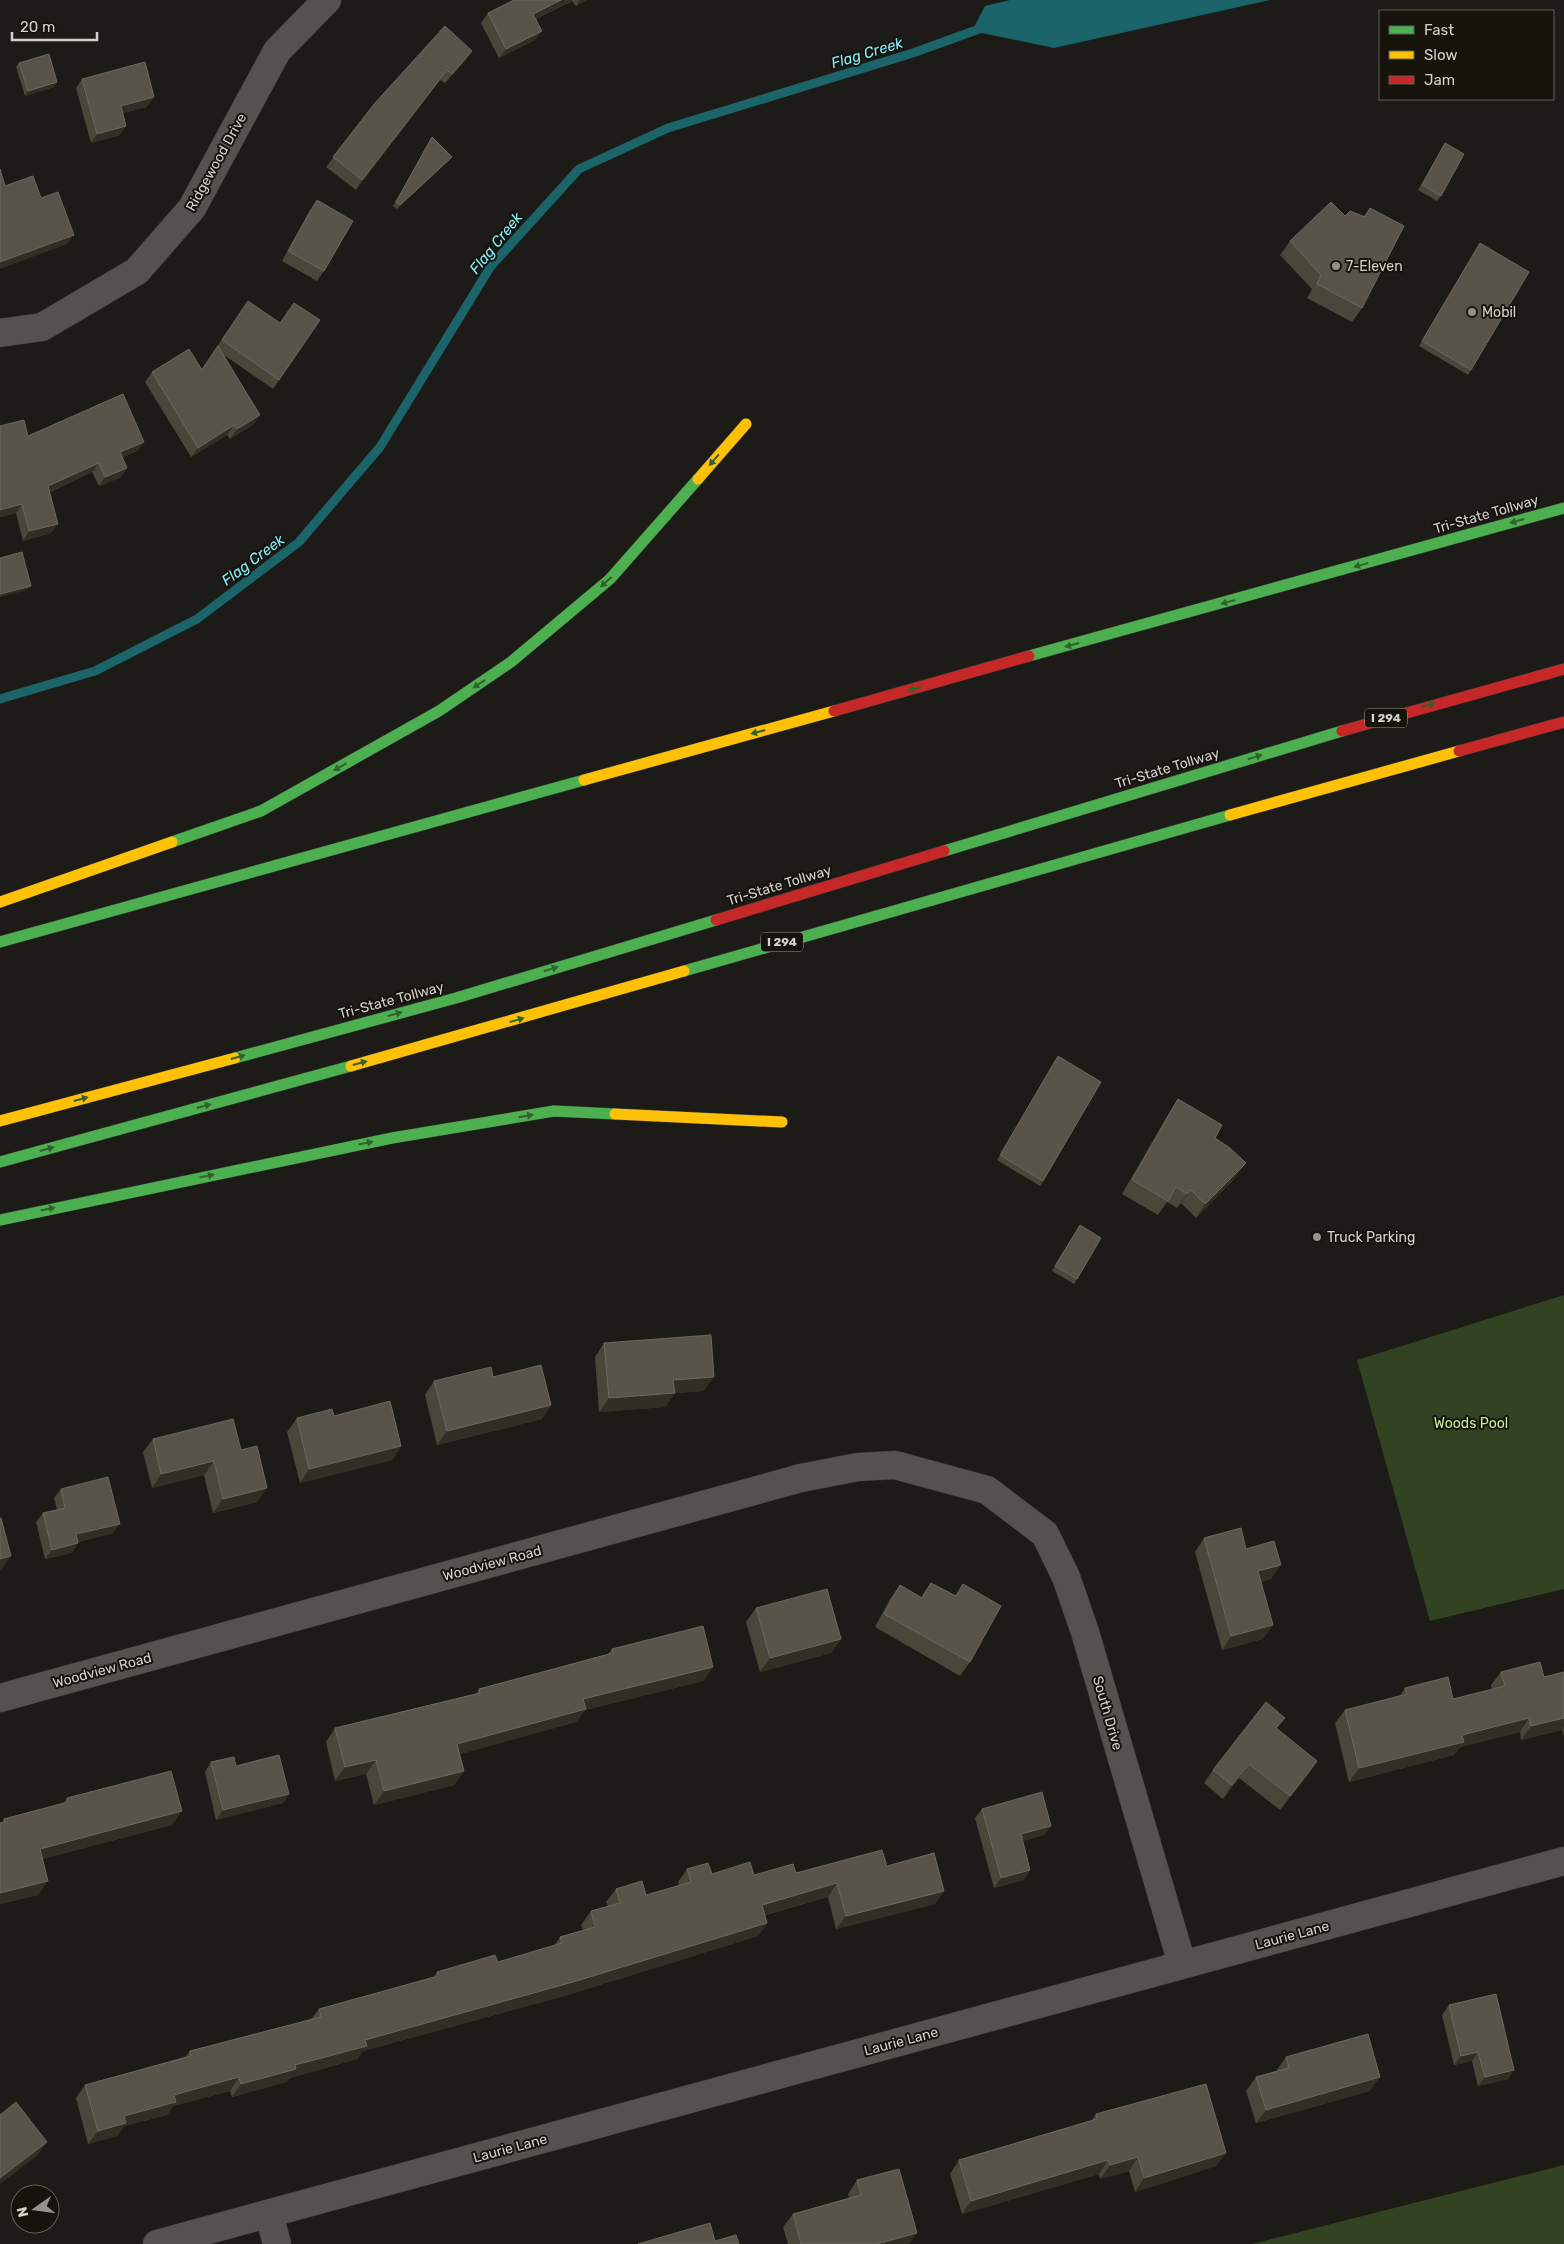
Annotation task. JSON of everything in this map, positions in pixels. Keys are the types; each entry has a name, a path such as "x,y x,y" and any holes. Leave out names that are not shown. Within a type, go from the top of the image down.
{"highway":[{"path":"0,902 261,811 440,711 512,662 610,579 746,424"},
{"name":"Tri-State Tollway","path":"0,942 1564,508"},
{"name":"Tri-State Tollway","path":"0,1120 456,998 1422,707 1564,669"},
{"name":"I 294","path":"0,1162 498,1025 1084,854 1564,722"},
{"path":"0,1220 392,1138 554,1111 782,1122"}],"street":[{"name":"Ridgewood Drive","path":"0,333 42,328 137,271 192,208 276,51 327,0"},
{"name":"Woodview Road","path":"0,1698 800,1478 858,1467 895,1465 988,1490"},
{"name":"South Drive","path":"988,1490 1044,1534 1066,1577 1088,1642 1182,1964"},
{"name":"Laurie Lane","path":"157,2244 1564,1861"},
{"path":"269,2214 277,2244"}],"green space":[{"name":"Woods Pool","path":"1564,1295 1564,1589 1430,1621 1357,1360"},
{"path":"1564,2165 1564,2244 1252,2244"}],"water":[{"path":"1010,0 1270,0 1054,48 972,31 985,6"}],"building":[{"path":"514,0 561,0 533,14 542,31 506,49 488,13"},
{"path":"445,26 472,51 452,74 447,70 362,180 333,157 375,103"},
{"path":"49,54 57,82 28,91 19,63"},
{"path":"145,62 154,97 121,106 126,126 97,134 82,79"},
{"path":"432,137 452,157 400,205 396,202"},
{"path":"1445,143 1464,154 1441,196 1422,185"},
{"path":"0,169 5,186 33,176 41,198 58,192 74,235 0,262"},
{"path":"317,200 353,221 324,271 288,251"},
{"name":"7-Eleven","path":"1331,202 1345,216 1350,211 1365,217 1370,208 1404,226 1362,308 1317,284 1321,275 1290,241"},
{"name":"Mobil","path":"1480,243 1529,272 1471,370 1422,341"},
{"path":"248,301 280,323 294,303 320,320 279,380 222,340"},
{"path":"218,346 260,415 237,429 234,425 198,448 152,372 189,349 202,370"},
{"path":"123,394 144,442 120,452 127,468 105,477 99,463 48,486 58,524 29,531 22,504 0,510 0,426 24,420 28,436"},
{"path":"22,552 31,586 0,594 0,558"},
{"path":"1058,1056 1101,1082 1043,1181 1000,1155"},
{"path":"1178,1099 1222,1125 1215,1138 1230,1148 1246,1163 1205,1204 1191,1190 1187,1194 1176,1187 1168,1201 1132,1180"},
{"path":"1080,1225 1101,1238 1077,1279 1055,1266"},
{"path":"711,1335 714,1377 673,1380 675,1393 609,1398 604,1343"},
{"path":"541,1365 551,1405 447,1431 434,1381 491,1367 493,1377"},
{"path":"390,1401 401,1446 309,1469 297,1418 332,1409 334,1416"},
{"path":"233,1419 241,1450 257,1446 267,1488 223,1499 214,1461 161,1474 153,1439"},
{"path":"108,1477 120,1524 76,1534 78,1543 52,1550 43,1513 65,1508 61,1489"},
{"path":"0,1518 11,1556 0,1559"},
{"path":"1241,1528 1246,1549 1274,1541 1281,1565 1258,1571 1273,1625 1231,1636 1204,1538"},
{"path":"931,1583 956,1596 963,1584 1001,1606 970,1662 884,1614 900,1585 922,1598"},
{"path":"827,1589 841,1639 770,1658 756,1608"},
{"path":"703,1626 713,1667 583,1699 586,1709 457,1744 464,1771 384,1791 376,1760 345,1767 335,1728 480,1693 479,1689 613,1653 612,1649"},
{"path":"1540,1662 1544,1677 1564,1672 1564,1718 1531,1726 1529,1718 1462,1735 1464,1742 1359,1768 1345,1710 1407,1694 1405,1688 1448,1677 1453,1699 1505,1686 1501,1672"},
{"path":"1266,1702 1285,1718 1276,1728 1317,1761 1290,1796 1249,1764 1232,1785 1213,1770"},
{"path":"279,1755 289,1794 223,1810 211,1762 234,1757 236,1766"},
{"path":"171,1771 182,1811 40,1849 48,1881 0,1893 0,1823 5,1822 4,1819 68,1802 67,1798"},
{"path":"1042,1792 1051,1826 1021,1834 1030,1870 1001,1878 982,1809"},
{"path":"882,1850 887,1866 934,1853 944,1891 846,1916 837,1883 762,1905 767,1923 573,1982 365,2040 367,2046 295,2065 296,2069 241,2084 239,2077 174,2095 176,2102 124,2116 126,2123 98,2131 85,2085 191,2056 190,2051 321,2017 319,2009 438,1976 437,1972 495,1955 498,1962 562,1943 560,1937 595,1927 591,1911 620,1903 616,1889 642,1881 646,1895 691,1882 687,1869 708,1863 712,1874 750,1862 754,1875 793,1864 796,1873"},
{"path":"1496,1994 1514,2070 1485,2077 1478,2052 1461,2056 1449,2005"},
{"path":"1368,2034 1380,2077 1266,2110 1256,2077 1289,2068 1286,2057"},
{"path":"1206,2084 1226,2153 1144,2178 1138,2157 1110,2165 1108,2160 971,2201 959,2160 1097,2119 1096,2114"},
{"path":"16,2102 47,2142 0,2178 0,2115"},
{"path":"899,2169 917,2233 877,2244 801,2244 793,2214 861,2195 857,2180"},
{"path":"710,2223 715,2241 736,2235 739,2244 638,2244"}],"waterway":[{"name":"Flag Creek","path":"0,699 95,671 197,619 299,542 380,447 491,266 579,169 668,128 913,53 982,28"}],"traffic: fast":[{"path":"172,842 261,811 439,711 511,662 610,579 698,479"},
{"path":"1029,656 1564,508"},
{"path":"944,851 1342,731"},
{"path":"0,942 584,780"},
{"path":"684,971 1230,815"},
{"path":"235,1058 456,998 716,920"},
{"path":"0,1162 351,1066"},
{"path":"0,1220 392,1138 554,1111 615,1114"}],"traffic: slow":[{"path":"698,479 746,424"},
{"path":"584,780 834,711"},
{"path":"1230,815 1459,751"},
{"path":"0,902 172,842"},
{"path":"351,1066 684,971"},
{"path":"0,1121 235,1058"},
{"path":"615,1114 782,1122"}],"traffic: jam":[{"path":"834,711 1029,656"},
{"path":"1342,731 1564,669"},
{"path":"1459,751 1564,722"},
{"path":"716,920 944,851"}],"place":[{"name":"7-Eleven","path":"1336,266"},
{"name":"Mobil","path":"1472,312"},
{"name":"Truck Parking","path":"1317,1237"}]}
